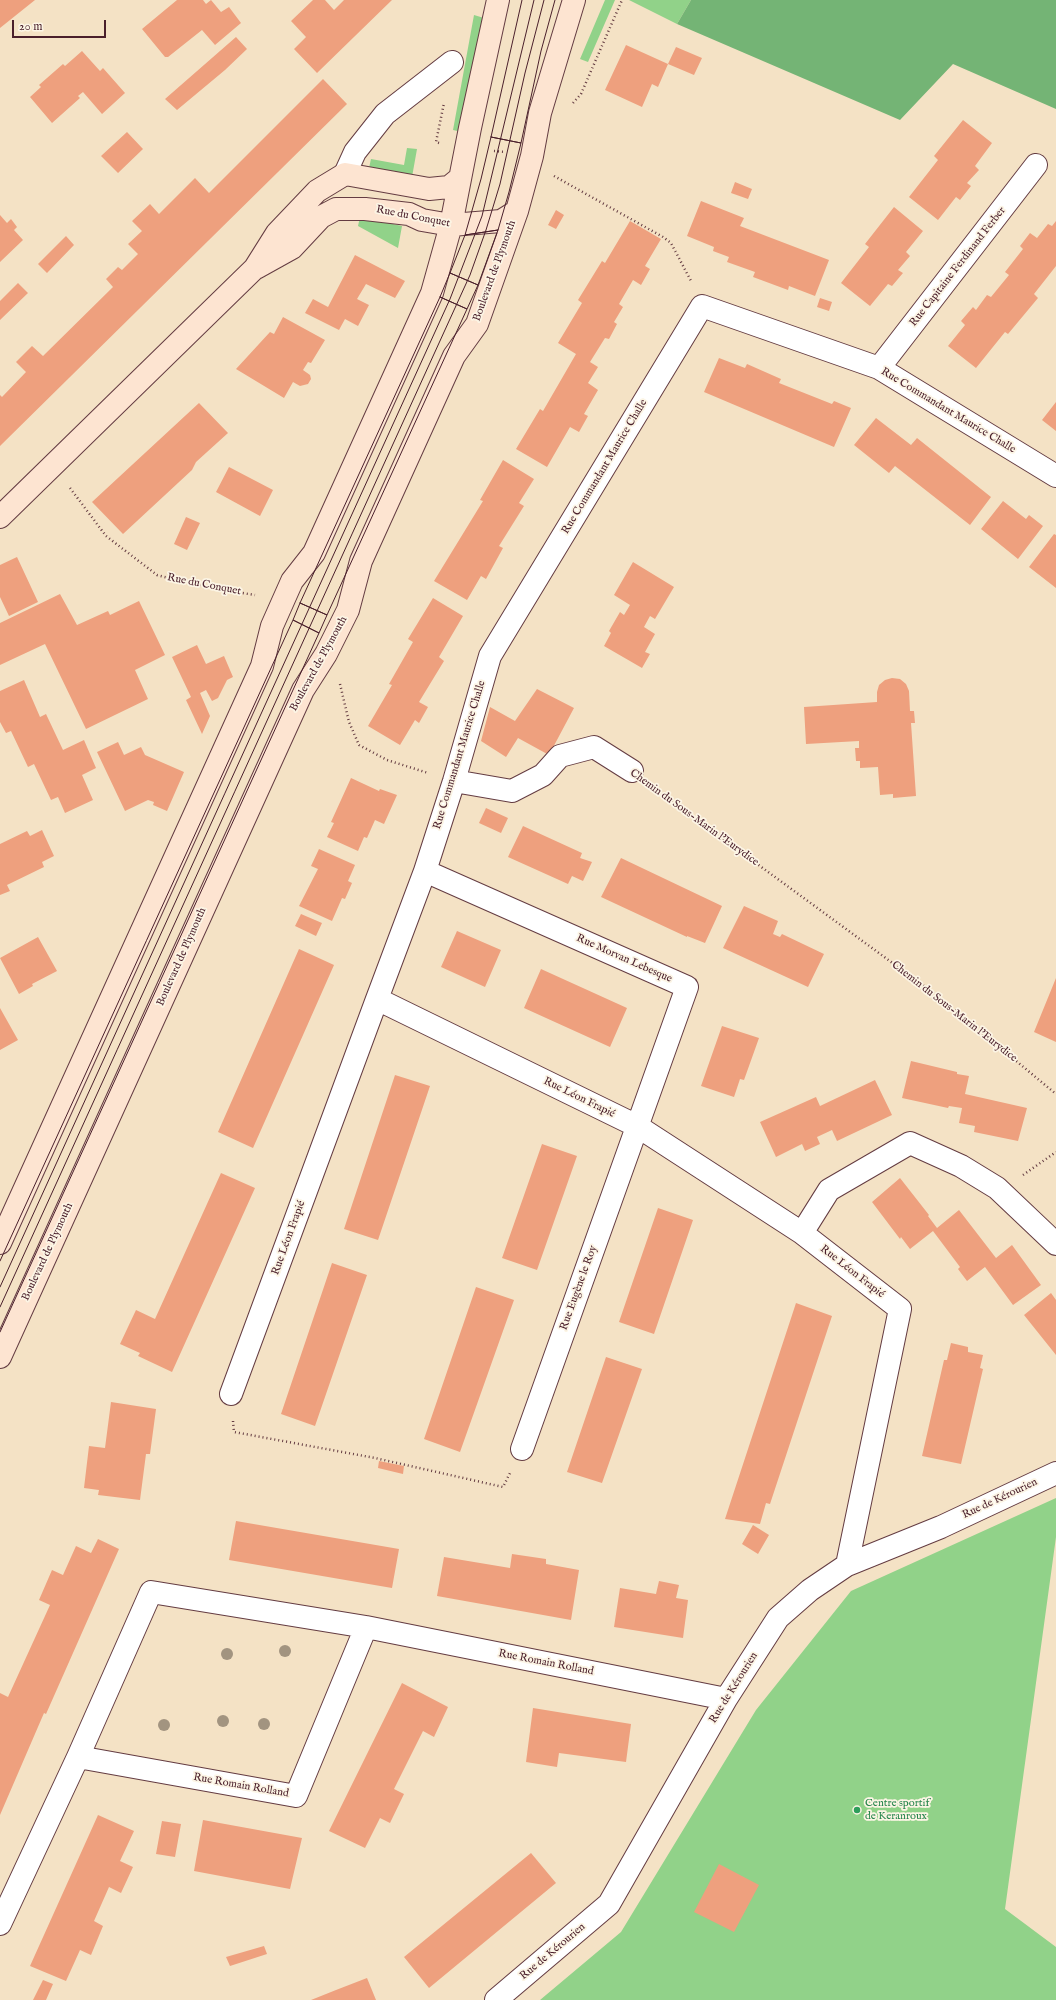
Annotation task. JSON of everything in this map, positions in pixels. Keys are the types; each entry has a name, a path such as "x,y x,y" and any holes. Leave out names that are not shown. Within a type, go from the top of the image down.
{"main road":[{"path":"0,1243 262,666 272,626 292,581 314,553 432,293 451,225 498,0"},
{"name":"Boulevard de Plymouth","path":"0,1357 303,690 326,654 348,610 361,561 454,356 477,324 517,211 532,156 540,113 574,0"},
{"path":"0,517 55,465 255,268 277,233 317,191 345,174 429,189 450,187 460,178"},
{"name":"Rue du Conquet","path":"255,268 292,248 321,217 336,209 365,208 409,214 422,220 451,225 501,221 517,211"}],"street":[{"path":"345,174 355,152 385,114 452,62"},
{"name":"Rue Capitaine Ferdinand Ferber","path":"879,368 1036,165"},
{"name":"Rue Commandant Maurice Challe","path":"377,999 425,871 454,781 490,656 702,306 879,368 1056,476"},
{"name":"Chemin du Sous-Marin l'Eurydice","path":"454,781 512,791 543,775 560,756 594,746 632,771"},
{"name":"Rue Morvan Lebesque","path":"425,871 687,987 637,1126"},
{"name":"Rue Léon Frapié","path":"232,1394 377,999 637,1126 802,1233 900,1309 847,1565"},
{"name":"Rue Eugène le Roy","path":"522,1449 637,1126"},
{"path":"802,1233 829,1190 910,1143 961,1166 998,1188 1056,1244"},
{"name":"Rue de Kérourien","path":"496,2000 609,1904 726,1699 778,1618 810,1590 847,1565 941,1527 1056,1473"},
{"name":"Rue Romain Rolland","path":"0,1924 78,1757 151,1592 366,1627 726,1699"},
{"name":"Rue Romain Rolland","path":"78,1757 296,1796 366,1627"}],"path":[{"path":"570,106 581,94 622,0"},
{"path":"549,173 663,237 671,243 697,292 702,306"},
{"name":"Rue du Conquet","path":"55,465 106,536 157,575 204,587 266,597 282,604"},
{"path":"338,680 349,722 359,745 387,760 454,781"},
{"name":"Chemin du Sous-Marin l'Eurydice","path":"632,771 939,997 1056,1094"},
{"path":"998,1188 1024,1174 1056,1152"},
{"path":"232,1394 234,1432 375,1458 504,1487 522,1449"}],"green space":[{"path":"605,0 615,0 588,62 580,59"},
{"path":"629,0 691,0 677,24"},
{"path":"691,0 1056,0 1056,109 953,64 900,120 677,24"},
{"path":"474,15 484,18 462,132 453,130"},
{"path":"407,148 417,149 412,177 369,168 371,159 404,165"},
{"path":"360,217 402,226 398,248 358,226"},
{"name":"Centre sportif de Keranroux","path":"1056,1498 1056,1537 1005,1909 1056,1947 1056,2000 540,2000 621,1932 756,1710 851,1591"}],"building":[{"path":"0,0 35,0 0,28"},
{"path":"177,0 203,0 206,4 211,0 221,12 229,7 241,23 215,45 202,30 168,57 165,57 142,29"},
{"path":"313,0 325,0 334,10 344,0 392,0 317,73 294,49 306,37 291,21"},
{"path":"236,37 247,49 225,70 177,110 165,99"},
{"path":"626,45 668,64 658,87 652,84 642,107 605,90"},
{"path":"676,47 702,58 694,75 668,64"},
{"path":"82,51 100,71 103,68 125,93 102,114 83,92 78,96 80,98 52,123 30,97 41,87 39,85 63,64 65,66"},
{"path":"323,79 347,104 0,446 0,395 2,397 26,372 16,362 32,346 43,356 113,287 106,279 118,267 122,270 138,254 128,244 142,231 132,221 150,204 159,214 195,178 209,193"},
{"path":"963,120 992,143 975,166 979,170 967,183 971,186 960,200 956,197 938,220 909,197 938,160 934,156"},
{"path":"127,132 143,149 118,173 101,156"},
{"path":"735,182 752,189 748,199 731,193"},
{"path":"701,201 744,218 740,226 829,260 815,296 789,286 788,290 753,277 755,272 727,262 729,257 713,251 714,247 687,236"},
{"path":"894,207 923,231 906,252 910,256 898,270 903,273 892,286 888,284 870,306 841,283 869,247 865,244"},
{"path":"556,210 564,215 556,229 548,225"},
{"path":"0,215 7,223 11,219 17,227 14,230 23,240 0,262"},
{"path":"630,221 661,239 645,266 650,269 641,285 633,280 619,304 623,307 614,322 617,324 609,339 605,338 590,362 598,367 588,383 598,390 584,414 588,416 579,432 570,427 547,467 516,449 540,409 543,411 576,354 558,343 582,303 578,300 602,261 605,263"},
{"path":"1056,221 1056,266 1034,294 1038,298 1008,334 1005,332 976,368 948,346 965,325 961,321 973,307 976,310 987,295 991,297 1009,275 1005,272 1023,249 1020,246 1030,233 1037,238 1048,224 1052,226"},
{"path":"66,236 74,245 47,273 38,264"},
{"path":"355,255 405,281 395,298 366,284 357,299 369,305 358,326 345,319 339,330 305,313 313,299 328,307"},
{"path":"18,283 28,293 0,320 0,301"},
{"path":"820,298 832,302 829,311 817,307"},
{"path":"283,317 325,340 311,363 308,362 303,370 310,375 311,379 308,384 300,386 293,382 284,398 236,369 270,332 274,334"},
{"path":"719,358 745,368 747,364 781,379 779,383 832,404 834,401 851,408 834,447 704,392"},
{"path":"1056,402 1056,431 1042,420"},
{"path":"199,403 228,433 196,462 192,470 123,534 92,502"},
{"path":"876,418 911,445 917,438 991,497 970,525 895,466 889,473 854,445"},
{"path":"503,460 534,479 519,503 524,506 499,546 503,548 486,579 481,576 467,600 434,581 483,501 480,500"},
{"path":"229,467 273,490 260,516 216,492"},
{"path":"1003,501 1026,519 1029,515 1043,526 1018,559 981,529"},
{"path":"186,517 200,523 187,550 174,544"},
{"path":"1054,534 1056,535 1056,588 1029,567"},
{"path":"17,557 38,602 9,616 0,597 0,565"},
{"path":"633,562 674,587 655,619 650,616 644,627 655,634 645,652 650,654 642,668 604,646 611,633 609,631 620,612 624,615 630,605 614,595"},
{"path":"60,594 77,625 108,611 110,615 139,601 165,655 135,670 148,699 86,729 45,644 0,665 0,623"},
{"path":"433,598 463,616 439,657 444,661 419,702 428,707 419,723 415,720 400,745 368,726 392,685 389,684 413,642 408,639"},
{"path":"197,645 206,664 224,656 233,677 227,680 218,698 212,701 206,690 200,693 210,716 202,734 186,700 191,697 172,657"},
{"path":"892,678 900,679 906,684 909,691 910,711 914,711 915,723 911,723 916,796 893,798 893,794 880,795 878,767 860,768 860,761 856,761 855,748 859,748 859,741 806,744 804,707 877,702 879,685 885,680"},
{"path":"24,680 40,717 46,714 63,750 84,740 96,768 82,775 93,800 65,813 58,797 51,800 34,764 28,767 11,731 6,733 0,722 0,691"},
{"path":"537,689 574,708 549,755 518,738 506,757 481,741 490,707 515,721"},
{"path":"118,742 124,755 141,747 145,755 184,772 167,811 153,805 154,802 148,800 125,811 97,752"},
{"path":"351,778 379,791 380,789 397,795 384,824 375,820 367,838 364,837 358,851 327,837 334,823 331,822"},
{"path":"486,808 508,818 501,833 479,823"},
{"path":"523,826 582,853 580,858 592,862 583,881 572,876 568,884 508,857"},
{"path":"42,830 54,856 42,862 44,867 7,885 10,891 0,895 0,844 27,831 30,836"},
{"path":"319,849 355,865 348,881 352,883 345,899 342,898 332,921 299,906 318,869 311,866"},
{"path":"621,858 722,906 705,943 687,937 601,897"},
{"path":"744,906 778,921 773,934 780,937 782,934 824,954 808,987 723,948"},
{"path":"301,914 322,923 316,936 295,926"},
{"path":"457,931 501,950 485,987 441,967"},
{"path":"38,937 57,971 32,984 33,986 19,994 0,958"},
{"path":"299,949 334,965 253,1148 218,1132"},
{"path":"541,969 627,1008 610,1047 524,1008"},
{"path":"1056,978 1056,1042 1034,1032"},
{"path":"0,1008 18,1040 0,1050"},
{"path":"722,1026 759,1038 744,1080 740,1079 734,1097 701,1086"},
{"path":"911,1061 969,1076 965,1094 1027,1108 1018,1141 974,1132 975,1126 959,1123 962,1108 949,1106 948,1108 902,1098"},
{"path":"395,1075 430,1086 378,1240 344,1229"},
{"path":"875,1080 892,1115 837,1141 832,1130 817,1137 820,1144 805,1151 802,1144 776,1157 760,1122 816,1097 820,1106"},
{"path":"542,1144 577,1156 537,1270 502,1258"},
{"path":"221,1173 255,1188 172,1372 138,1356 140,1353 120,1344 136,1310 155,1319"},
{"path":"900,1178 929,1215 928,1216 937,1228 959,1210 996,1258 1012,1245 1041,1285 1013,1305 985,1267 967,1281 958,1269 960,1267 933,1231 910,1249 901,1237 900,1239 872,1202"},
{"path":"658,1208 693,1220 654,1334 619,1322"},
{"path":"332,1263 367,1275 315,1426 281,1414"},
{"path":"476,1287 514,1300 460,1452 424,1439"},
{"path":"1051,1293 1056,1300 1056,1355 1024,1315"},
{"path":"796,1303 832,1316 770,1504 766,1503 760,1524 725,1519"},
{"path":"951,1343 968,1347 968,1352 983,1355 980,1368 983,1369 961,1464 922,1456 944,1360 947,1360"},
{"path":"606,1357 642,1369 602,1483 567,1472"},
{"path":"111,1402 156,1409 150,1454 146,1454 140,1500 98,1495 99,1490 84,1488 89,1446 105,1448"},
{"path":"379,1461 404,1466 403,1474 378,1468"},
{"path":"236,1521 399,1549 392,1588 229,1560"},
{"path":"753,1525 769,1535 758,1554 742,1544"},
{"path":"98,1539 119,1549 46,1714 44,1713 0,1815 0,1693 8,1697 50,1605 39,1600 52,1570 63,1575 76,1546 91,1553"},
{"path":"512,1554 546,1559 546,1564 579,1570 571,1620 437,1596 444,1557 510,1568"},
{"path":"659,1581 679,1585 676,1598 688,1600 683,1638 614,1627 620,1588 656,1594"},
{"path":"402,1683 448,1707 434,1737 423,1731 394,1789 404,1794 390,1823 380,1818 365,1848 329,1831"},
{"path":"533,1708 631,1724 626,1762 559,1753 557,1767 526,1762"},
{"path":"98,1815 134,1831 120,1861 133,1867 121,1893 109,1887 94,1921 103,1926 91,1955 80,1950 66,1981 30,1966"},
{"path":"203,1820 302,1838 290,1889 194,1871"},
{"path":"162,1821 181,1824 175,1857 156,1854"},
{"path":"531,1853 556,1883 429,1988 404,1957"},
{"path":"719,1864 759,1885 734,1932 694,1912"},
{"path":"264,1946 267,1954 230,1966 226,1957"},
{"path":"367,1978 376,2000 311,2000 336,1990"},
{"path":"43,1980 53,1984 46,2000 33,2000"}],"tram line":[{"path":"522,0 491,137 521,143 541,51 555,0"},
{"path":"0,1287 450,299 482,216 534,0"},
{"path":"0,1307 470,275 500,184 525,73 544,0"},
{"path":"491,137 521,143 509,192 498,230 465,235 491,137"},
{"path":"498,230 478,285 450,273 465,235 498,230"},
{"path":"450,273 478,285 467,309 440,297 450,273"},
{"path":"440,297 467,309 327,615 300,603 440,297"},
{"path":"300,603 327,615 319,633 293,620 300,603"},
{"path":"0,1261 293,620 319,633 0,1332"}],"place":[{"name":"Centre sportif de Keranroux","path":"857,1810"}]}
